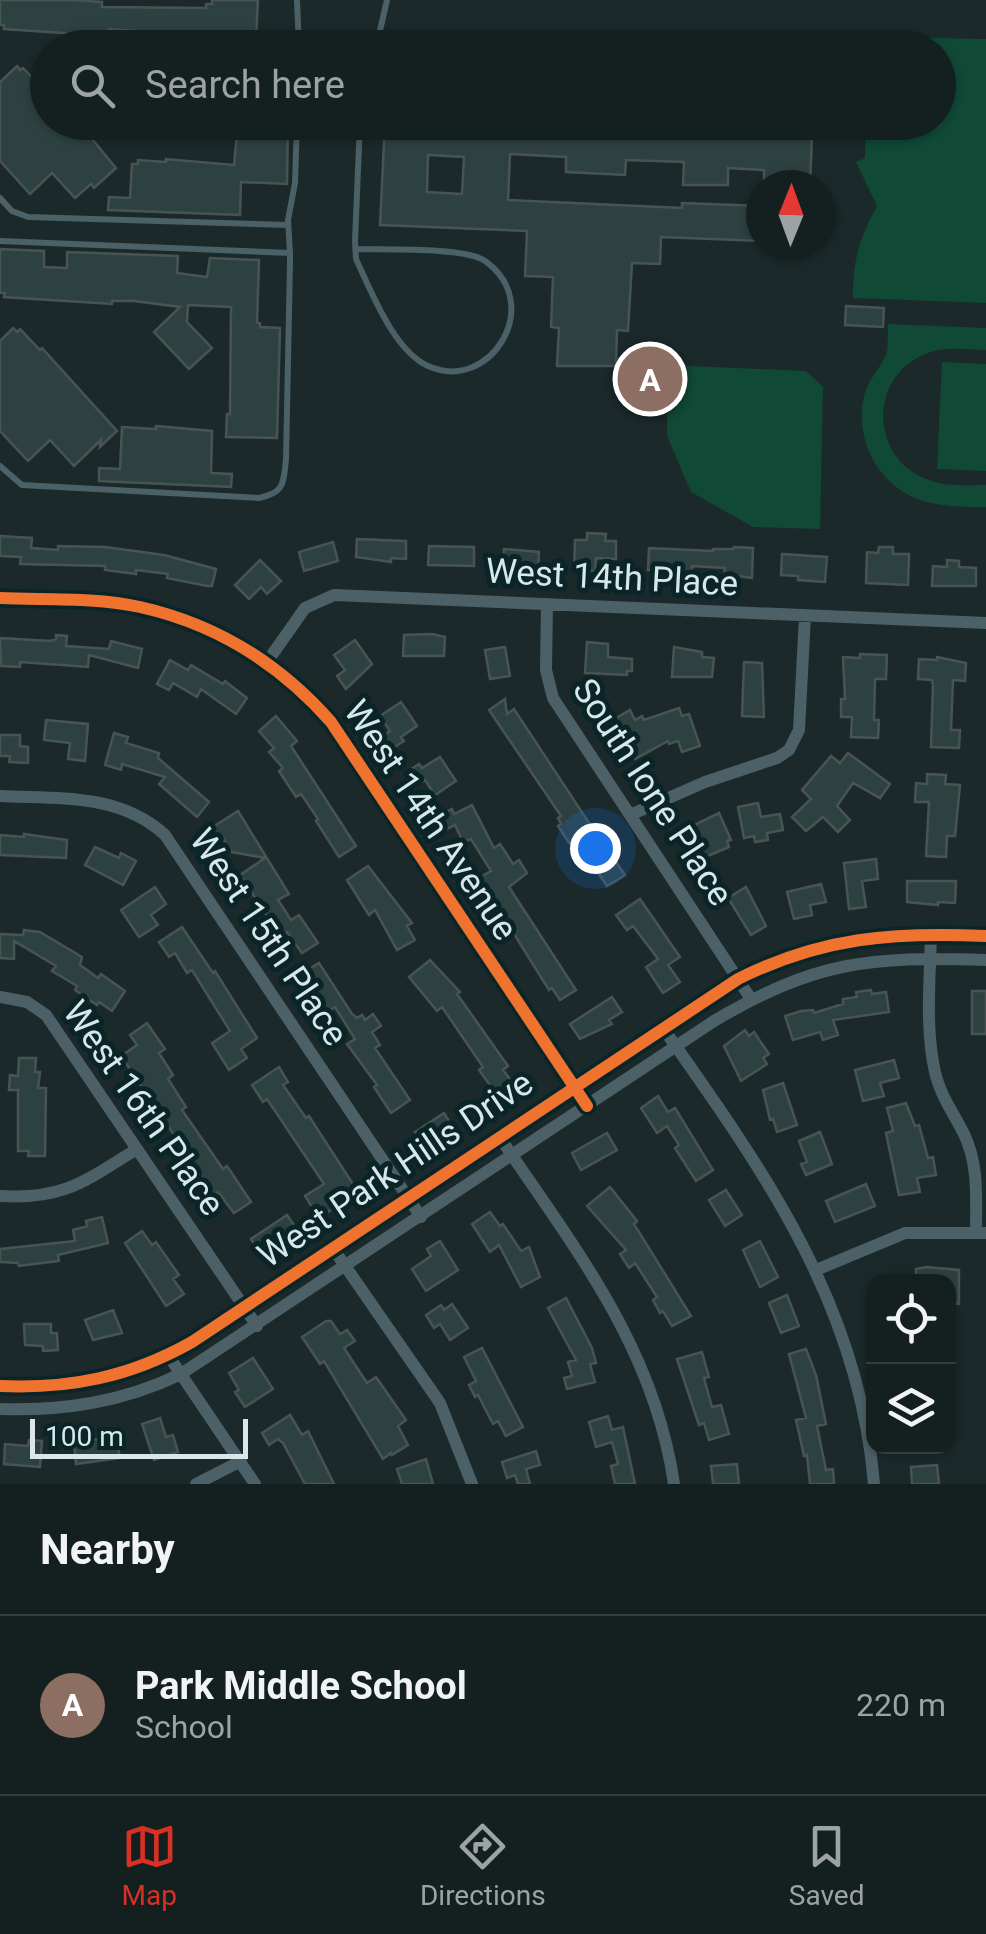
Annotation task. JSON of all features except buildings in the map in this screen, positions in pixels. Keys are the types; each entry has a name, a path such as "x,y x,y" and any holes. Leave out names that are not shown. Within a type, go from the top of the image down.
{"street":[{"name":"West 14th Place","path":"267,662 305,608 334,596 986,624"},
{"name":"West 14th Avenue","path":"0,598 138,607 201,626 237,643 296,684 331,722 587,1106"},
{"name":"South Ione Place","path":"547,604 546,670 553,698 751,1000"},
{"path":"630,814 789,750 799,730 806,616"},
{"name":"West 15th Place","path":"0,796 106,803 140,815 165,835 421,1217"},
{"path":"816,1270 906,1233 981,1233 976,1177 966,1137 936,1077 931,1052 931,934"},
{"name":"West Park Hills Drive","path":"0,1386 49,1388 83,1384 118,1376 168,1355 738,979 790,956 842,941 931,934 986,936"},
{"name":"West Park Hills Drive","path":"0,1408 87,1406 132,1394 181,1374 676,1046 784,983 841,965 900,958 986,960"},
{"name":"West 16th Place","path":"0,997 27,1002 46,1015 257,1326"},
{"path":"663,1028 782,1206 816,1270 838,1321 861,1402 874,1484"},
{"path":"499,1136 596,1278 633,1344 660,1414 674,1484"},
{"path":"0,1196 62,1192 137,1148"},
{"path":"332,1247 440,1403 472,1484"},
{"path":"168,1355 255,1484"},
{"path":"196,1484 241,1461"}],"lane":[{"path":"297,0 298,30"},
{"path":"380,30 387,0"},
{"path":"0,466 22,485 259,498 274,494 283,485 288,226 296,184 297,140"},
{"path":"356,249 458,253 483,259 502,278 510,299 511,326 499,349 481,363 451,371 427,366 408,349 382,314 356,259 356,249 359,140"},
{"path":"0,198 12,211 28,217 288,226"},
{"path":"0,241 290,253"}],"green space":[{"path":"956,38 986,39 986,303 853,298 858,250 877,206 856,162 865,158 866,140 956,140"},
{"path":"888,324 986,328 986,350 933,351 901,370 891,385 883,420 895,454 907,468 939,483 986,485 986,507 945,505 914,497 899,489 875,464 863,432 862,414 866,390 886,355"},
{"path":"942,362 986,364 986,471 937,469"},
{"path":"667,365 806,371 823,387 820,529 753,527 691,492 667,436"}],"cycle path":[{"path":"0,598 106,602 168,614 245,649 290,682 331,722 587,1106"},
{"path":"0,1386 51,1385 99,1378 146,1364 192,1342 738,979 799,954 859,940 920,935 986,936"}],"place":[{"name":"Park Middle School","path":"650,379"}]}
